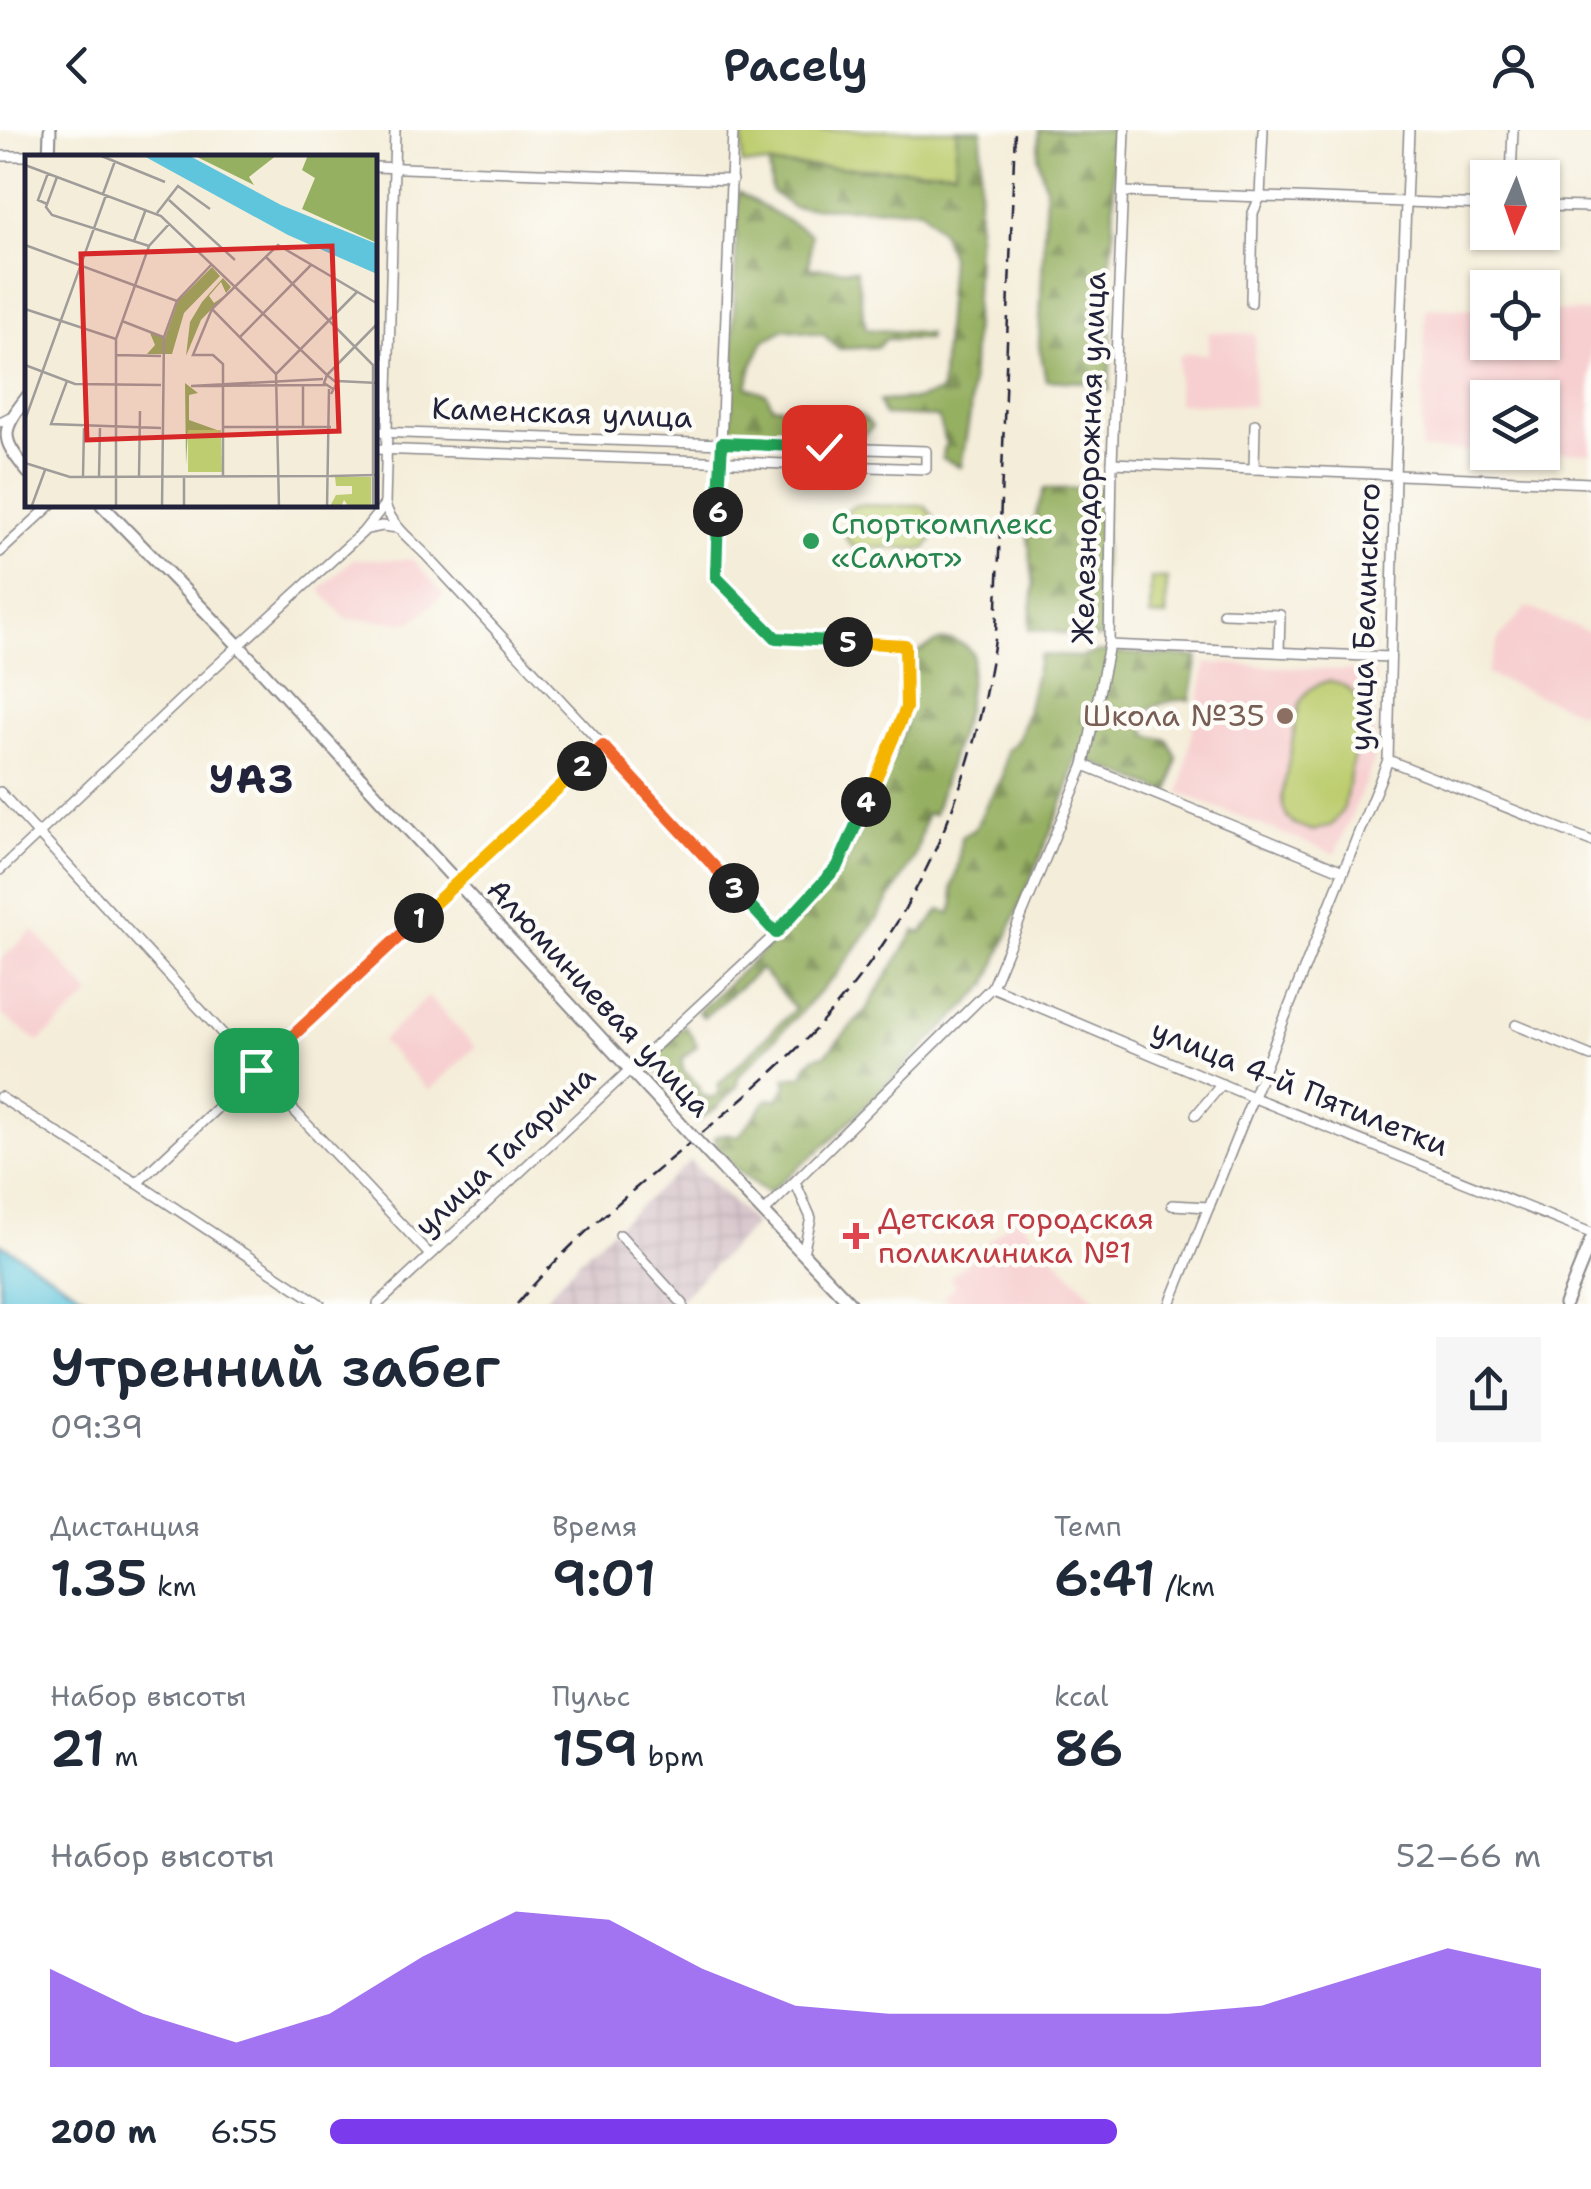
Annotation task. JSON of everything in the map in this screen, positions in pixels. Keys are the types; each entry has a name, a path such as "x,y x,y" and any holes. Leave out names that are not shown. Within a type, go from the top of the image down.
{"main road":[{"path":"49,155 50,130"},
{"path":"17,409 3,430 3,447 25,469"},
{"name":"Алюминиевая улица","path":"105,508 239,646 851,1304"},
{"path":"1565,1304 1591,1236"}],"street":[{"path":"395,130 385,504 388,516 776,933"},
{"name":"улица Гагарина","path":"378,1304 776,933 838,866 906,708 905,645 776,638 716,577 733,130"},
{"name":"Железнодорожная улица","path":"764,1212 992,988 1084,765 1109,645 1125,130"},
{"path":"1250,303 1253,212 1260,197 1264,130"},
{"name":"улица Белинского","path":"1170,1304 1388,760 1409,130"},
{"path":"1512,160 1513,130"},
{"path":"378,167 732,180"},
{"path":"1124,192 1470,204"},
{"path":"1560,206 1591,207"},
{"path":"1254,469 1255,424"},
{"name":"Каменская улица","path":"378,432 926,451 926,469 378,449"},
{"path":"1112,463 1591,483"},
{"path":"0,870 363,532 385,504"},
{"path":"0,552 46,508"},
{"path":"363,532 382,526 398,528"},
{"path":"1223,612 1280,616 1278,652"},
{"path":"1109,645 1390,658"},
{"path":"137,1183 603,746"},
{"path":"1388,760 1591,840"},
{"path":"1084,765 1344,871"},
{"path":"0,792 430,1254"},
{"name":"улица 4-й Пятилетки","path":"992,988 1591,1236"},
{"path":"1516,1025 1591,1056"},
{"path":"1196,1114 1222,1084"},
{"path":"0,1096 320,1304"},
{"path":"794,1182 811,1218 803,1254"},
{"path":"1172,1205 1209,1207"},
{"path":"620,1235 683,1304"}],"shaded area":[{"path":"1426,307 1470,308 1470,360 1560,360 1560,311 1591,312 1591,453 1560,452 1560,380 1470,380 1470,451 1421,450"},
{"path":"1209,332 1255,334 1253,406 1177,403 1178,358 1184,353 1208,354"},
{"path":"353,559 413,560 444,594 412,622 346,619 320,590"},
{"path":"1527,607 1591,633 1591,688 1581,713 1486,674 1499,638"},
{"name":"Школа №35","path":"1206,663 1375,672 1374,761 1335,854 1180,793"},
{"path":"33,930 91,995 39,1042 0,1014 0,960"},
{"path":"428,997 475,1047 429,1091 381,1041"},
{"path":"690,1161 755,1224 675,1304 540,1304 582,1257"},
{"path":"1016,1216 1096,1304 950,1304 943,1297 956,1285 950,1278"}],"green space":[{"path":"742,130 957,130 956,171 742,164"},
{"path":"957,130 982,130 970,414 961,467 942,458 946,442 938,417 884,415 879,401 918,399 941,392 950,257 942,233 921,209 792,207 772,192 769,165 955,171"},
{"path":"1039,130 1114,130 1113,244 1107,286 1112,318 1109,391 1095,383 1046,380 1039,344 1046,188 1038,159"},
{"path":"738,192 811,234 809,268 856,270 866,329 928,334 928,339 886,339 877,347 838,349 824,335 785,329 764,341 747,387 767,394 772,406 798,409 801,419 797,436 763,438 730,429"},
{"path":"844,412 860,415 872,427 861,438 844,439 835,420"},
{"path":"1105,488 1101,638 1029,629 1034,586 1028,537 1044,489"},
{"path":"856,505 925,506 933,516 932,540 925,549 853,547 845,537 846,511"},
{"path":"1151,578 1167,579 1166,617 1150,616"},
{"path":"939,641 965,645 973,654 966,710 934,814 926,814 916,855 877,919 836,975 737,1078 738,1085 697,1121 673,1087 648,1062 652,1054 684,1026 697,1046 682,1059 683,1070 700,1087 700,1094 713,1099 719,1093 718,1085 795,1009 761,969 704,1017 698,1012 810,907 844,866 905,729 911,656"},
{"path":"1100,652 1198,657 1190,700 1165,702 1142,714 1147,735 1168,740 1177,757 1169,793 1077,756 1066,794 987,985 830,1141 768,1193 729,1161 714,1137 739,1136 768,1099 777,1100 787,1086 785,1078 803,1076 810,1061 825,1055 866,1010 915,931 922,933 940,910 951,913 961,837 975,829 1002,779 1007,750 1017,741 1027,713 1040,655 1080,657"},
{"path":"1330,681 1353,692 1361,716 1344,808 1332,825 1313,831 1287,817 1282,797 1299,705 1311,688"}],"water":[{"path":"0,1243 96,1304 0,1304"}],"railway":[{"path":"517,1304 576,1242 769,1075 816,1029 893,929 948,819 968,760 996,633 1015,130"}],"place":[{"name":"Спорткомплекс «Салют»","path":"811,541"},
{"name":"Школа №35","path":"1285,716"},
{"name":"Детская городская поликлиника №1","path":"856,1236"}],"district":[{"name":"УАЗ","path":"252,779"}],"route":[{"path":"256,1070 603,746 776,933 838,866 906,708 905,645 776,638 716,577 722,443 824,447"}]}
